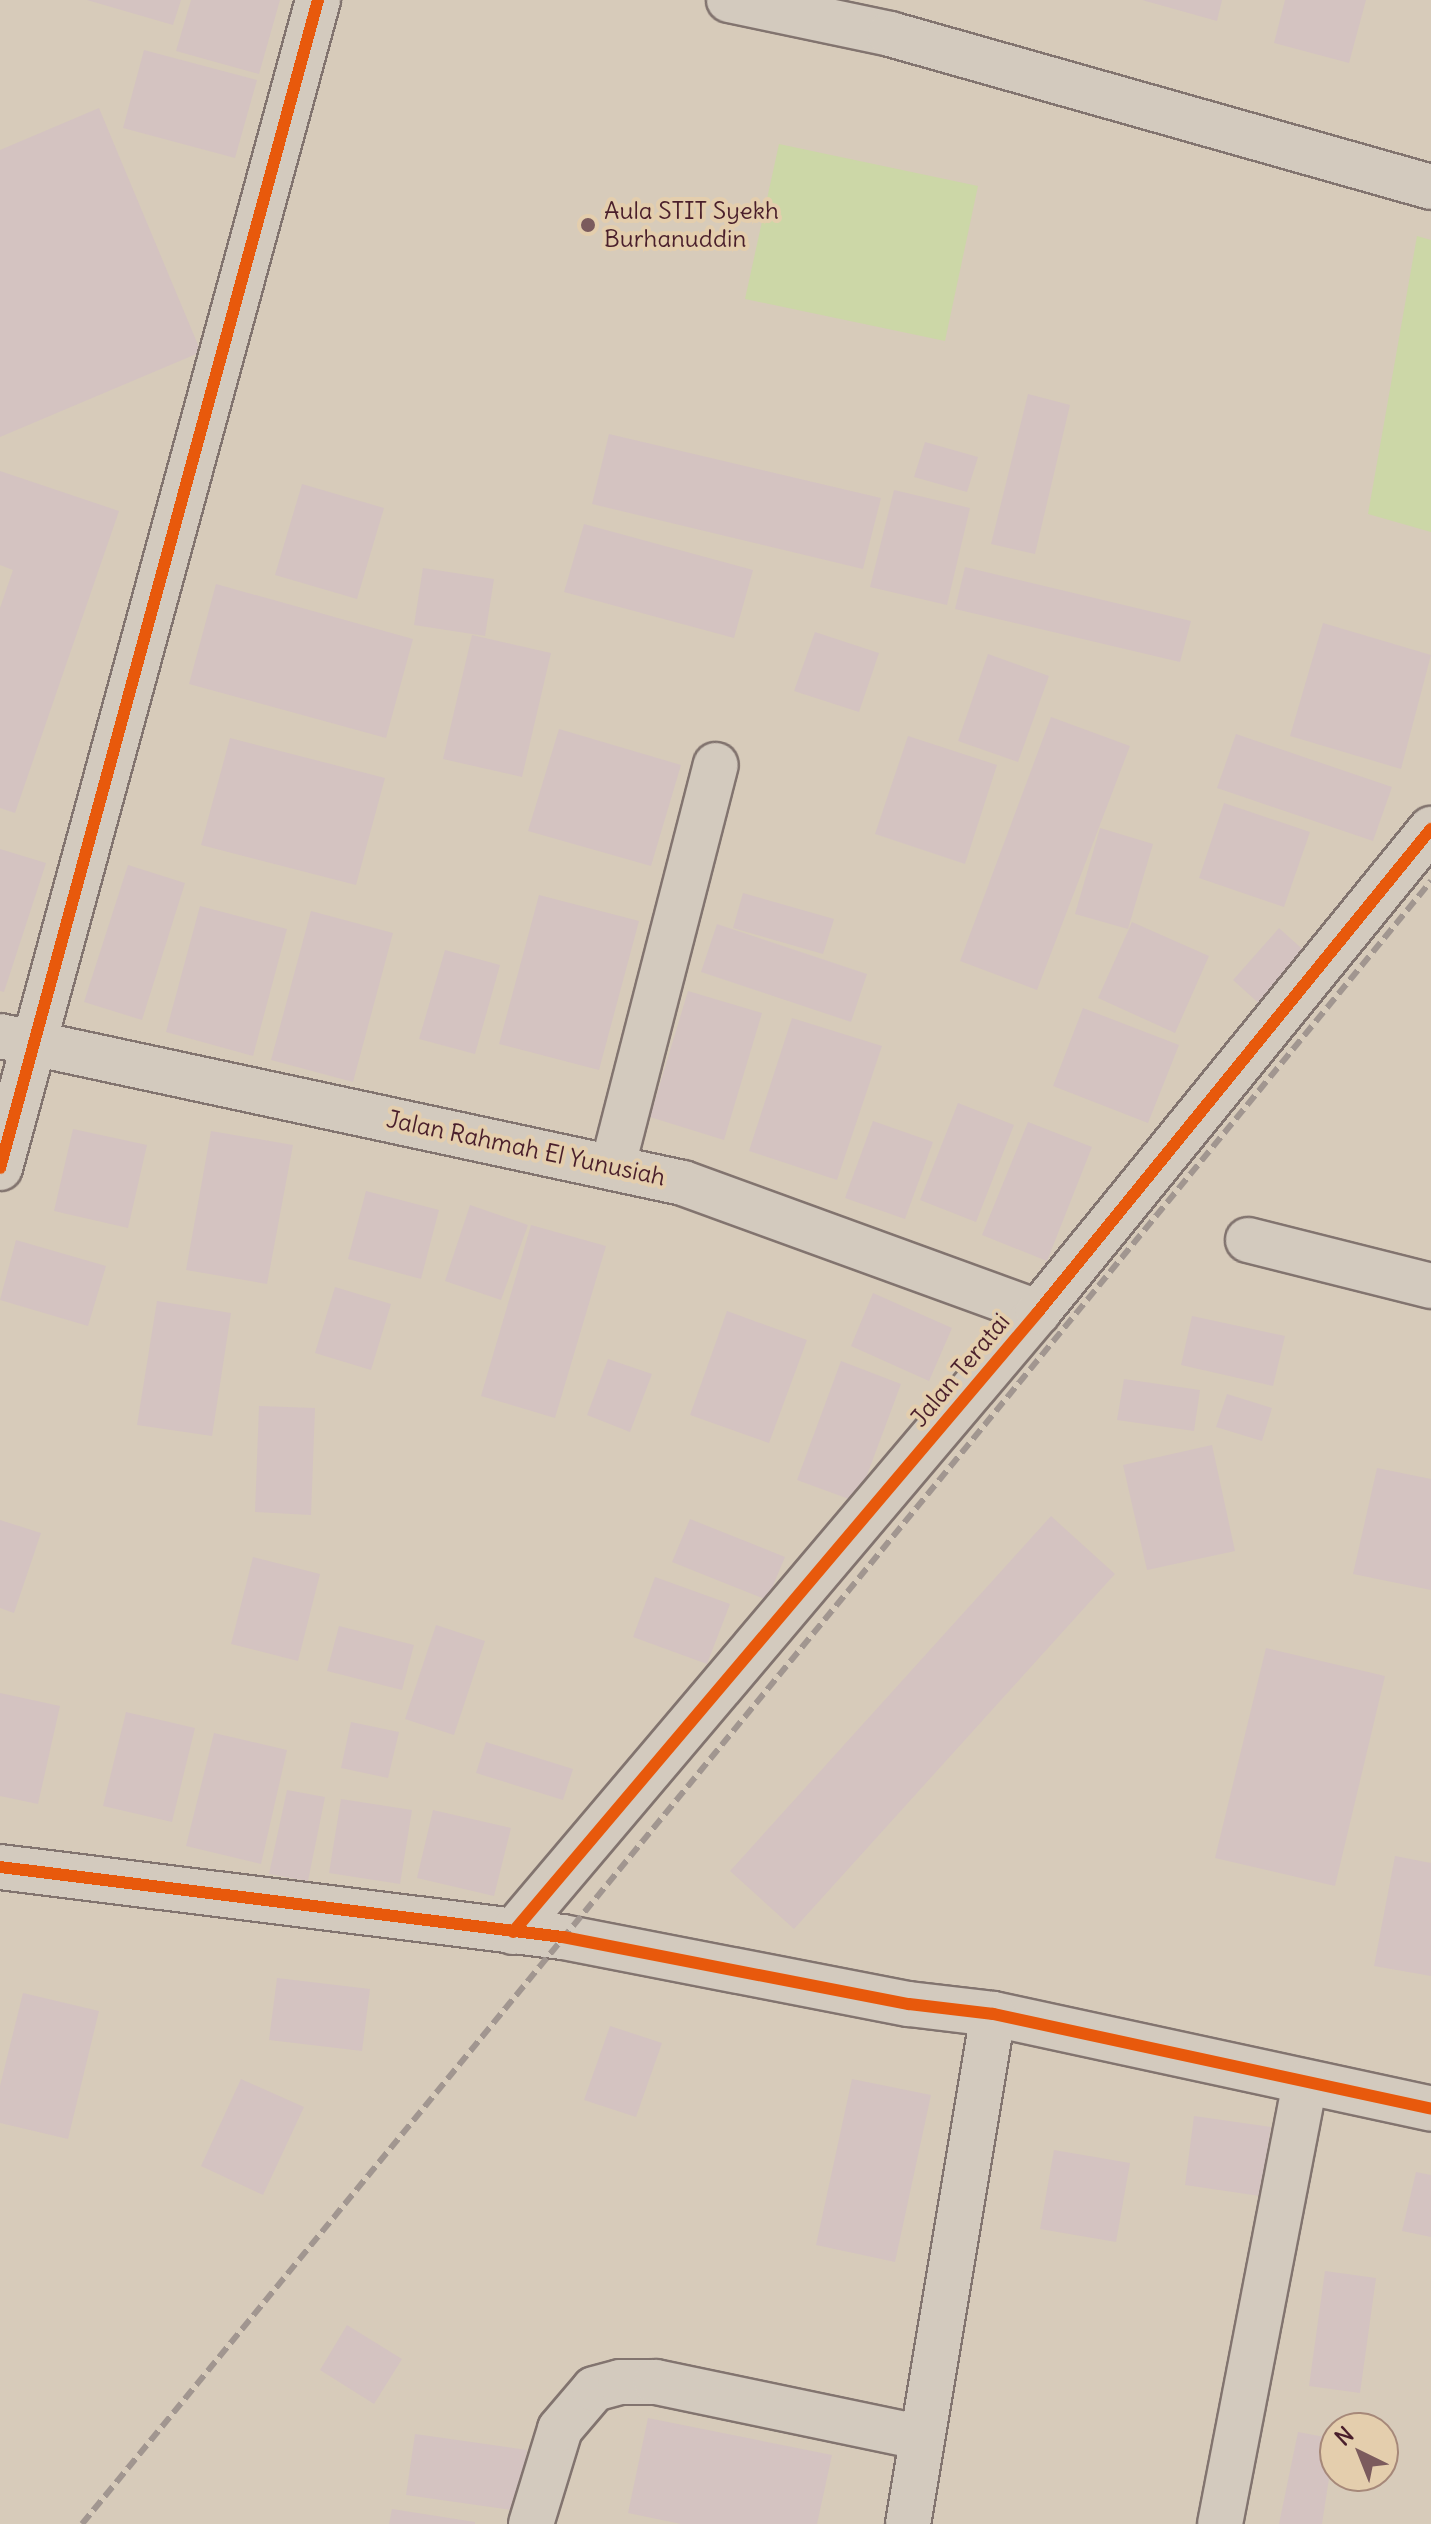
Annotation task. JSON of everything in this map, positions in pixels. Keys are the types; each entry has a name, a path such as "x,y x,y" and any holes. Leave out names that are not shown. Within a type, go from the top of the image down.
{"street":[{"path":"0,1168 15,1040 318,0"},
{"path":"729,0 894,17 1431,187"},
{"path":"613,1165 716,765"},
{"name":"Jalan Teratai","path":"513,1932 1038,1312 1431,829"},
{"name":"Jalan Rahmah El Yunusiah","path":"15,1040 613,1165 683,1183 1038,1312"},
{"path":"1248,1240 1431,1286"},
{"path":"0,1867 513,1932 909,2004 993,2014 1431,2109"},
{"path":"908,2524 920,2437 993,2014"},
{"path":"1220,2524 1305,2083"},
{"path":"531,2524 560,2429 594,2389 620,2382 656,2382 920,2437"}],"green space":[{"path":"779,144 978,186 945,341 745,299"},
{"path":"1417,236 1431,240 1431,532 1368,514"}],"building":[{"path":"87,0 181,0 173,25"},
{"path":"191,0 280,0 259,74 176,51"},
{"path":"1142,0 1222,0 1217,21"},
{"path":"1285,0 1366,0 1349,63 1274,43"},
{"path":"144,50 257,80 235,158 123,128"},
{"path":"99,108 201,352 0,437 0,150"},
{"path":"1028,394 1070,405 1035,554 991,544"},
{"path":"609,434 881,498 863,569 592,504"},
{"path":"925,442 978,457 967,492 914,477"},
{"path":"0,471 119,511 15,813 0,808 0,608 13,570 0,565"},
{"path":"302,484 384,508 357,599 275,575"},
{"path":"894,490 970,508 947,605 870,587"},
{"path":"584,524 753,570 734,638 564,592"},
{"path":"965,567 1191,621 1180,662 955,609"},
{"path":"423,568 494,579 485,636 414,625"},
{"path":"216,584 413,639 386,738 189,684"},
{"path":"1323,623 1431,655 1401,769 1290,736"},
{"path":"815,632 879,653 859,712 794,691"},
{"path":"472,635 551,653 522,777 443,759"},
{"path":"988,654 1049,676 1018,762 958,741"},
{"path":"1051,717 1130,746 1037,990 960,961"},
{"path":"559,729 681,765 651,866 528,831"},
{"path":"1236,734 1392,787 1373,841 1217,788"},
{"path":"908,736 997,765 965,864 875,834"},
{"path":"230,738 385,778 356,885 201,845"},
{"path":"1224,803 1310,832 1284,907 1199,878"},
{"path":"1100,828 1153,844 1128,929 1075,914"},
{"path":"0,849 46,863 4,992 0,991"},
{"path":"128,865 185,883 142,1020 84,1002"},
{"path":"743,893 834,919 823,954 733,928"},
{"path":"539,895 639,921 599,1070 499,1044"},
{"path":"200,906 287,929 253,1056 166,1032"},
{"path":"311,911 393,933 353,1082 271,1060"},
{"path":"1132,922 1209,956 1175,1033 1098,998"},
{"path":"717,924 867,974 851,1022 701,972"},
{"path":"1279,928 1310,956 1264,1008 1233,980"},
{"path":"445,950 500,965 475,1054 419,1039"},
{"path":"688,991 762,1013 724,1140 650,1117"},
{"path":"1083,1008 1179,1045 1148,1123 1053,1086"},
{"path":"792,1018 882,1046 837,1180 749,1151"},
{"path":"958,1103 1014,1125 976,1222 920,1200"},
{"path":"873,1121 933,1142 905,1219 845,1198"},
{"path":"1028,1122 1092,1147 1047,1261 982,1235"},
{"path":"73,1129 147,1145 128,1228 54,1211"},
{"path":"211,1131 293,1145 267,1284 186,1270"},
{"path":"366,1191 439,1210 421,1279 348,1259"},
{"path":"470,1205 528,1225 501,1300 445,1281"},
{"path":"531,1225 606,1246 555,1418 481,1396"},
{"path":"16,1240 106,1266 88,1326 0,1300"},
{"path":"335,1287 391,1304 371,1370 315,1353"},
{"path":"873,1293 952,1328 929,1381 851,1346"},
{"path":"157,1301 231,1313 212,1436 137,1425"},
{"path":"727,1311 807,1340 769,1443 690,1415"},
{"path":"1192,1316 1285,1336 1273,1386 1181,1365"},
{"path":"608,1359 652,1374 630,1432 587,1415"},
{"path":"841,1361 901,1384 857,1502 797,1480"},
{"path":"1124,1379 1200,1390 1194,1431 1117,1420"},
{"path":"1227,1394 1272,1408 1262,1441 1216,1427"},
{"path":"259,1406 315,1408 311,1515 255,1512"},
{"path":"1212,1445 1235,1551 1147,1570 1123,1465"},
{"path":"1377,1468 1431,1479 1431,1590 1353,1574"},
{"path":"1051,1516 1115,1574 794,1929 730,1871"},
{"path":"690,1519 785,1557 767,1600 672,1562"},
{"path":"0,1520 41,1533 14,1613 0,1608"},
{"path":"253,1557 320,1574 298,1661 231,1644"},
{"path":"655,1577 730,1604 707,1664 633,1637"},
{"path":"436,1625 485,1641 454,1735 405,1719"},
{"path":"339,1626 414,1645 402,1690 327,1671"},
{"path":"1266,1648 1385,1676 1335,1886 1215,1858"},
{"path":"0,1693 60,1706 38,1804 0,1796"},
{"path":"126,1712 195,1728 172,1822 103,1806"},
{"path":"351,1722 399,1732 388,1778 341,1768"},
{"path":"214,1733 287,1750 261,1864 186,1846"},
{"path":"486,1742 573,1769 563,1800 476,1773"},
{"path":"287,1790 325,1797 308,1881 269,1874"},
{"path":"341,1799 412,1810 400,1884 329,1873"},
{"path":"433,1810 511,1828 494,1896 417,1878"},
{"path":"1395,1856 1431,1863 1431,1976 1374,1966"},
{"path":"277,1978 370,1989 362,2051 269,2040"},
{"path":"23,1993 99,2011 68,2139 0,2123 0,2086"},
{"path":"610,2026 662,2043 636,2117 584,2100"},
{"path":"241,2079 304,2107 263,2195 201,2166"},
{"path":"852,2079 931,2095 895,2262 816,2245"},
{"path":"1194,2116 1271,2127 1260,2196 1185,2185"},
{"path":"1054,2150 1130,2163 1116,2242 1040,2229"},
{"path":"1416,2172 1431,2175 1431,2237 1402,2231"},
{"path":"1325,2271 1376,2278 1360,2393 1309,2386"},
{"path":"347,2325 402,2359 374,2404 320,2370"},
{"path":"648,2418 832,2455 817,2524 681,2524 628,2513"},
{"path":"1298,2432 1319,2436 1319,2492 1327,2492 1322,2524 1279,2524"},
{"path":"415,2434 527,2450 518,2511 406,2495"},
{"path":"392,2509 475,2522 475,2524 389,2524"}],"railway":[{"path":"82,2524 1431,881"}],"cycle path":[{"path":"0,1168 318,0"},
{"path":"513,1932 1038,1312 1431,829"},
{"path":"0,1867 563,1937 909,2004 993,2014 1431,2109"}],"place":[{"name":"Aula STIT Syekh Burhanuddin","path":"588,225"}]}
